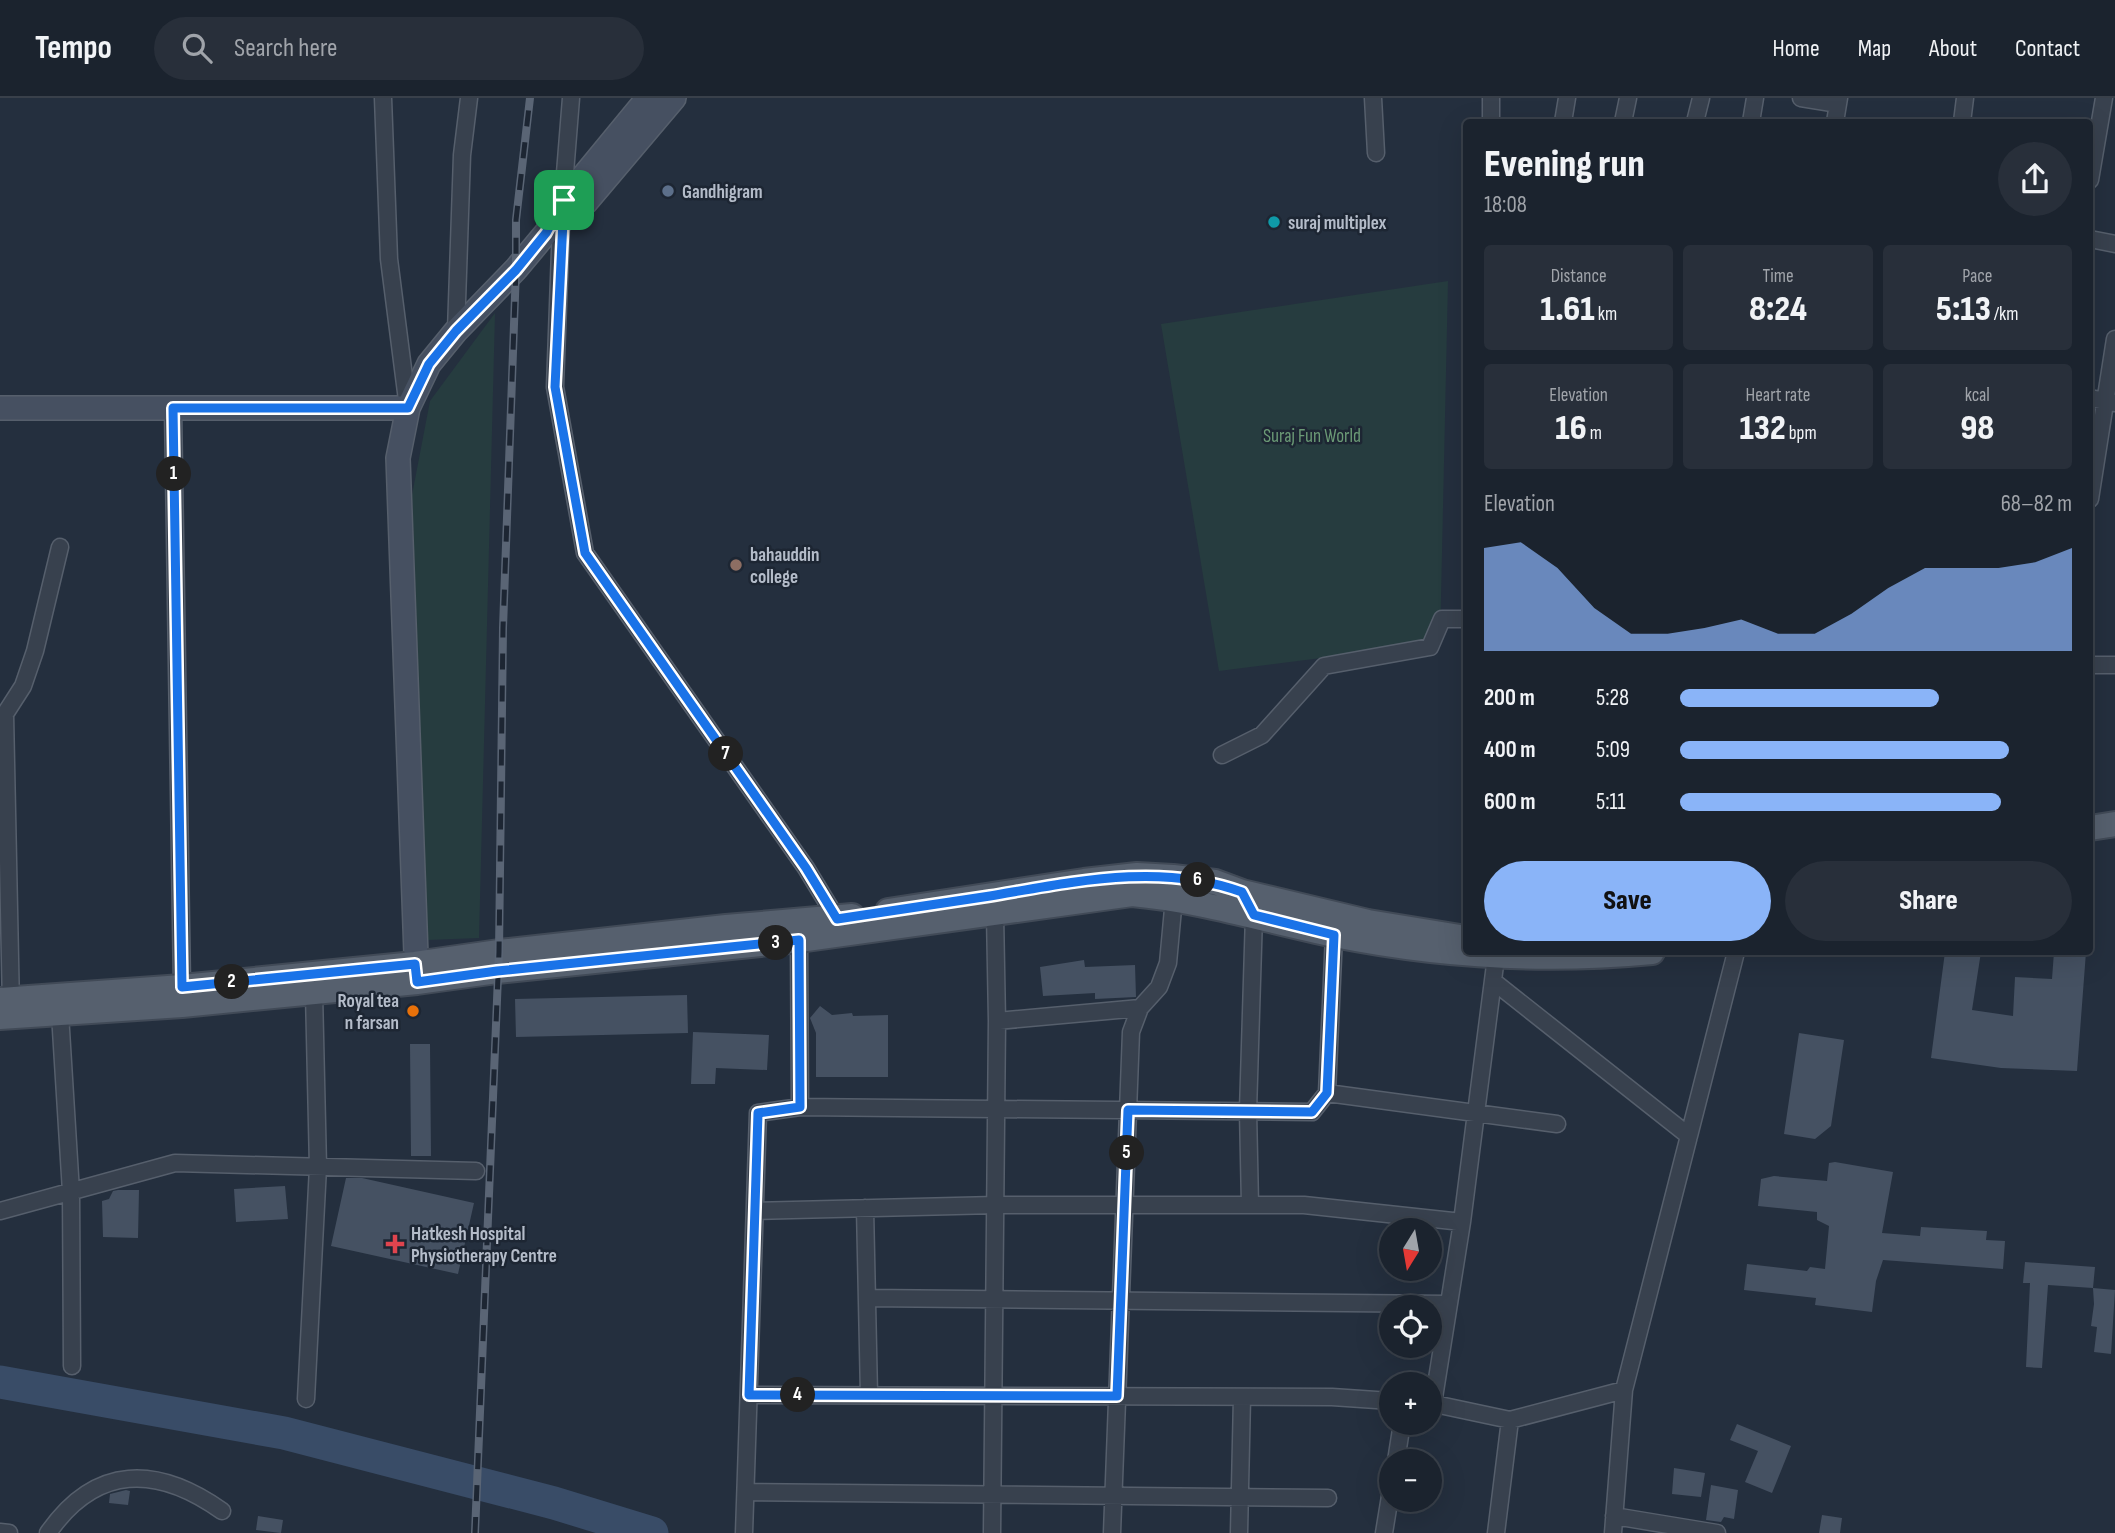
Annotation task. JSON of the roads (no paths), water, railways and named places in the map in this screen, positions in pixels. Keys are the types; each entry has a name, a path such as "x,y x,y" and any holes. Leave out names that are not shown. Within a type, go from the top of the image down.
{"main road":[{"path":"554,228 564,200 648,98"},
{"path":"416,973 398,458 408,408 429,364 456,331 554,228 586,202 674,98"},
{"path":"0,408 408,408"},
{"path":"2093,813 2115,809"},
{"path":"2093,828 2115,824"},
{"path":"5,1008 60,1014 314,993 416,973 499,952 726,927 837,919 1137,875 1215,882 1242,892 1368,922 1463,938"},
{"path":"5,1008 182,987 416,973 497,971 799,940 1132,894 1174,898 1334,935 1463,954"},
{"path":"1476,955 1622,955"}],"street":[{"path":"383,98 389,259 408,408"},
{"path":"456,331 462,155 469,98"},
{"path":"564,200 571,98"},
{"path":"1373,98 1376,153"},
{"path":"1491,98 1491,119"},
{"path":"1564,119 1567,98"},
{"path":"1624,119 1628,98"},
{"path":"1696,119 1701,98"},
{"path":"1752,119 1755,98"},
{"path":"1801,98 1838,101 1835,119"},
{"path":"1962,119 1965,98"},
{"path":"2093,162 2104,98"},
{"path":"554,228 555,387 585,553 806,868 837,919"},
{"path":"2093,240 2115,244"},
{"path":"2093,476 2103,400 2115,339"},
{"path":"173,408 182,987"},
{"path":"5,1008 2,713 23,686 35,651 60,547"},
{"path":"1222,755 1262,735 1324,666 1430,647 1442,619 1463,619"},
{"path":"2093,665 2115,665"},
{"path":"1242,892 1254,915 1248,1111 1250,1205"},
{"path":"1112,1533 1131,1032 1140,1008 1159,987 1168,963 1174,898"},
{"path":"992,1533 997,1109 995,915"},
{"path":"744,1533 758,1113 800,1107 1312,1112 1327,1093 1334,935"},
{"path":"799,940 800,1107"},
{"path":"1613,1533 1624,1390 1735,955"},
{"path":"1436,1372 1461,1222 1496,957"},
{"path":"1493,981 1689,1136"},
{"path":"306,1399 318,1167 314,993"},
{"path":"997,1021 1140,1008"},
{"path":"60,1014 71,1192 72,1366"},
{"path":"1327,1093 1558,1124"},
{"path":"0,1211 175,1163 476,1171"},
{"path":"755,1211 996,1205 1304,1205 1461,1222"},
{"path":"865,1208 869,1395"},
{"path":"867,1298 1448,1304"},
{"path":"1442,1406 1510,1420 1624,1390"},
{"path":"749,1395 1242,1397 1379,1401"},
{"path":"1239,1533 1242,1397"},
{"path":"1496,1533 1510,1420"},
{"path":"48,1533 71,1504 114,1480 124,1478 144,1479 187,1489 222,1511"},
{"path":"746,1492 1328,1498"},
{"path":"1384,1533 1387,1512"},
{"path":"1614,1516 1717,1533"},
{"path":"0,1532 9,1533"}],"waterway":[{"path":"0,1382 284,1433 554,1503 652,1533"}],"railway":[{"path":"475,1533 499,952 503,628 516,220 530,98"}],"place":[{"name":"Gandhigram","path":"668,191"},
{"name":"suraj multiplex","path":"1274,222"},
{"name":"bahauddin college","path":"736,565"},
{"name":"Royal tea n farsan","path":"413,1011"},
{"name":"Hatkesh Hospital Physiotherapy Centre","path":"395,1244"}],"park label":[{"name":"Suraj Fun World","path":"1312,435"}]}
